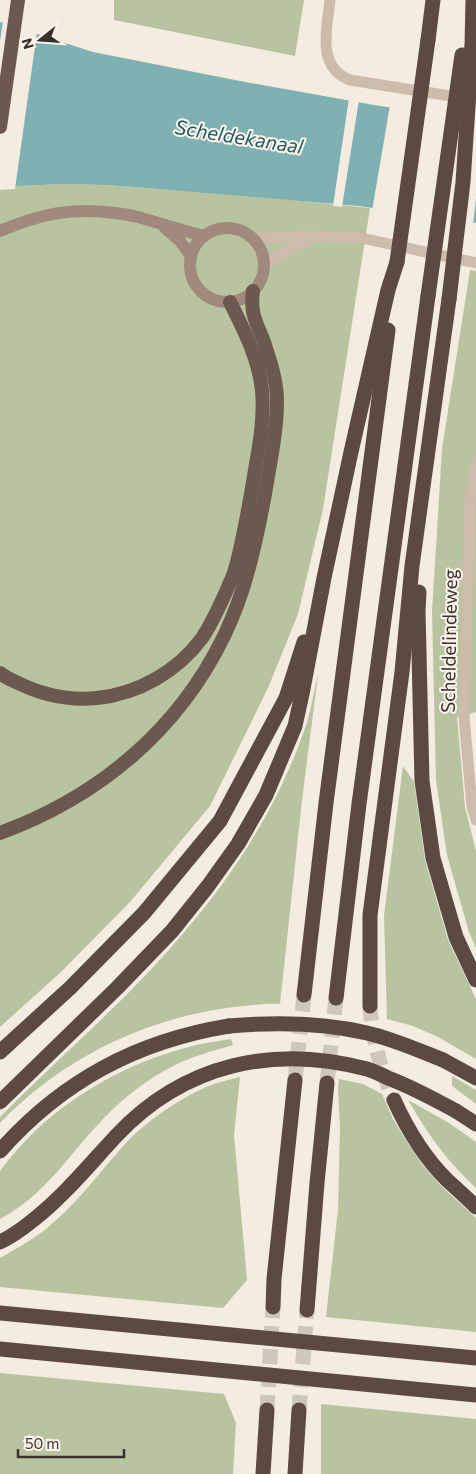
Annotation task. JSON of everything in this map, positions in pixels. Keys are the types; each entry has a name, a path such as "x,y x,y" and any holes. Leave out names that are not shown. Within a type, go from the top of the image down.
{"highway":[{"path":"0,127 18,0"},
{"path":"0,1102 144,961 172,931 208,886 238,844 266,795 295,726 351,452 397,262 433,0"},
{"path":"370,1006 370,915 402,672 412,566 449,299 463,182 469,0"},
{"path":"336,998 359,804 428,296 473,0"},
{"path":"304,995 326,803 391,290"},
{"path":"0,833 24,824 60,806 92,788 124,764 182,704 206,669 224,636 240,598 253,556 276,420 277,398 274,375 253,316 251,304 253,291"},
{"path":"0,673 25,687 51,696 80,700 107,698 133,690 161,676 183,660 202,638 233,574 247,517 263,412 262,389 257,365 244,329 230,302"},
{"path":"428,448 418,611 422,781 434,858 456,937 476,980"},
{"path":"0,1052 70,988 144,913 220,821 286,698 324,578"},
{"path":"0,1151 14,1134 37,1112 62,1092 116,1060 176,1037 229,1026 281,1023 325,1026 368,1033 406,1045 443,1060 476,1078"},
{"path":"0,1242 26,1226 52,1206 116,1136 150,1104 184,1084 212,1071 268,1060 302,1059 336,1062 369,1070 414,1088 476,1124"},
{"path":"273,1307 275,1269 295,1080"},
{"path":"307,1310 317,1183 328,1084"},
{"path":"394,1100 414,1138 429,1159 446,1179 476,1207"},
{"path":"0,1313 476,1358"},
{"path":"0,1349 476,1395"},
{"path":"263,1474 267,1410"},
{"path":"295,1474 299,1410"}],"main road":[{"path":"0,231 23,221 60,212 104,212 136,216 161,225 204,236"},
{"path":"161,225 180,241 192,256"},
{"path":"229,228 238,230 253,239 259,247 264,265 259,284 253,291 242,298 230,302 219,301 199,289 193,279 190,267 196,245 204,236 220,229 229,228"}],"street":[{"path":"330,0 326,36 327,52 331,67 340,76 350,80 476,100"},
{"path":"264,265 293,247 320,236"},
{"path":"253,239 320,236 357,237 476,264"},
{"name":"Scheldelindeweg","path":"476,462 470,500 464,717 472,806 476,820"}],"green space":[{"path":"114,0 304,0 295,56 114,20"},
{"path":"61,184 105,185 235,194 370,208 323,509 298,614 268,688 210,806 130,902 61,972 0,1027 0,187"},
{"path":"470,270 476,271 476,712 457,717 465,807 476,851 476,948 469,932 447,855 436,780 432,612 442,449"},
{"path":"318,675 302,800 280,1004 263,1004 201,1012 138,1031 107,1045 50,1079 0,1123 0,1117 159,961 218,890 252,840 281,787 306,724"},
{"path":"403,766 414,782 425,860 448,940 476,999 476,1059 438,1037 413,1026 387,1019 384,916"},
{"path":"231,1039 233,1045 182,1062 165,1070 137,1088 104,1118 45,1185 17,1209 0,1219 0,1171 36,1130 57,1112 79,1096 127,1069 185,1048"},
{"path":"452,1076 476,1090 476,1104 452,1086"},
{"path":"240,1077 234,1135 247,1280 223,1308 0,1287 0,1258 35,1237 64,1213 126,1143 144,1126 191,1094 214,1084"},
{"path":"339,1079 363,1084 382,1094 393,1119 422,1164 440,1185 476,1218 476,1332 326,1317 338,1210"},
{"path":"408,1100 449,1123 476,1142 476,1188 439,1147"},
{"path":"0,1373 224,1394 236,1423 233,1474 0,1474"},
{"path":"321,1404 476,1419 476,1474 321,1474"}],"water":[{"name":"Scheldekanaal","path":"0,22 93,52 374,105 476,120 476,223 359,206 148,188 61,184 0,187"}],"pier":[{"path":"3,21 37,32 15,189 0,190 0,41"},
{"path":"349,98 359,100 342,207 333,206"},
{"path":"390,105 476,118 476,198 473,225 372,211"}],"tunnel":[{"path":"295,1080 304,995"},
{"path":"327,1083 336,998"},
{"path":"370,1006 378,1054 394,1100"},
{"path":"267,1410 273,1307"},
{"path":"299,1410 307,1310"}]}
